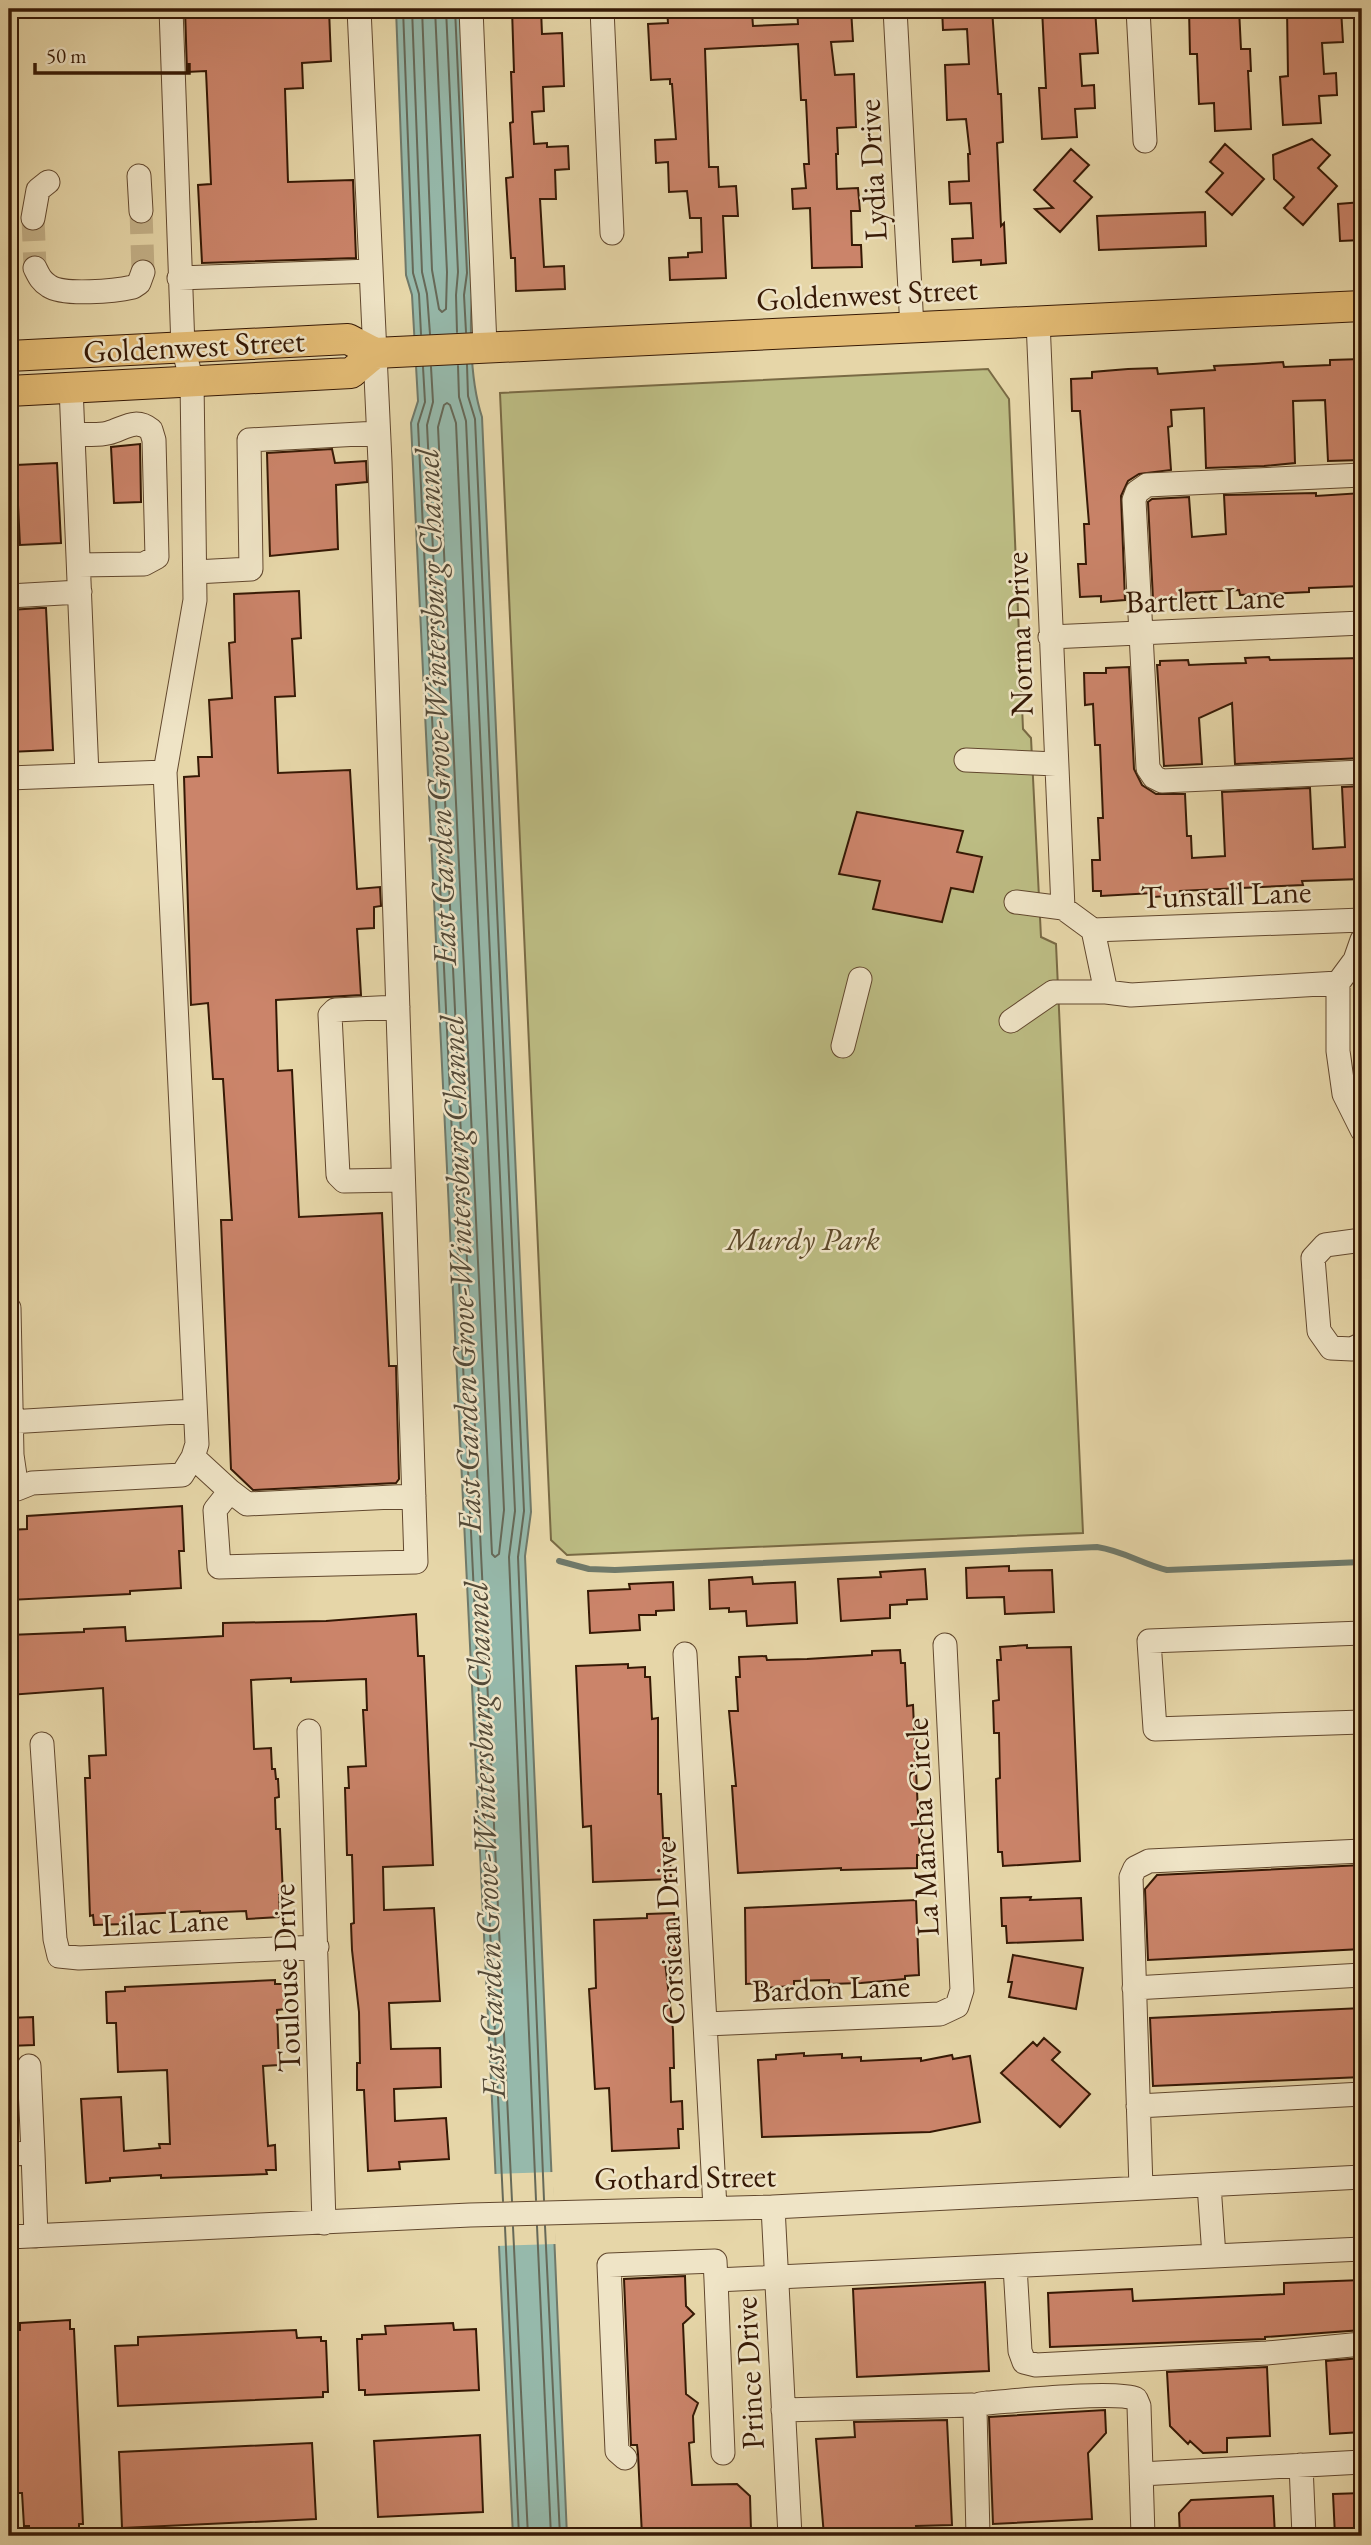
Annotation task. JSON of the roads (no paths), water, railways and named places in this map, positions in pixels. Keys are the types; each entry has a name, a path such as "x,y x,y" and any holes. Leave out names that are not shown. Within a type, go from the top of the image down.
{"main road":[{"name":"Goldenwest Street","path":"9,350 183,348 348,339 375,353 1362,306"},
{"name":"Goldenwest Street","path":"9,391 351,373 375,353"}],"street":[{"path":"9,1308 13,1490 32,1483 182,1475 197,1444 165,772 195,600 195,572 192,382 183,348 179,278 171,9"},
{"path":"230,1491 215,1510 219,1567 416,1562 378,433 359,9"},
{"path":"471,9 485,346"},
{"path":"602,9 612,233"},
{"name":"Lydia Drive","path":"895,9 912,328"},
{"path":"1138,9 1145,141"},
{"path":"139,176 141,211"},
{"path":"33,218 38,190 48,182"},
{"path":"35,268 40,279 61,291 133,287 139,284 143,272"},
{"path":"179,278 371,271"},
{"name":"Norma Drive","path":"1038,321 1063,908"},
{"path":"71,387 87,775"},
{"path":"73,434 108,433 130,424 145,426 151,430 154,440 157,557 144,564 79,565"},
{"path":"195,572 251,569 249,440 378,433"},
{"path":"1362,475 1147,485 1137,492 1134,500 1148,768 1154,777 1163,781 1362,772"},
{"path":"9,596 80,592"},
{"name":"Bartlett Lane","path":"1050,637 1362,623"},
{"path":"966,760 1056,764"},
{"path":"9,778 165,772"},
{"path":"1016,902 1063,908 1093,930 1105,992"},
{"name":"Tunstall Lane","path":"1093,930 1362,920"},
{"path":"1362,940 1355,960 1338,983 1338,1051 1344,1094 1362,1130"},
{"path":"843,1046 860,979"},
{"path":"1011,1021 1054,992 1131,995 1338,983"},
{"path":"398,1007 335,1010 330,1015 338,1175 344,1181 403,1180"},
{"path":"1362,1240 1325,1245 1313,1258 1319,1331 1331,1348 1352,1349 1362,1344"},
{"path":"10,1424 195,1412"},
{"path":"193,1457 247,1504 414,1496"},
{"path":"1362,1633 1149,1640 1154,1729 1362,1722"},
{"name":"La Mancha Circle","path":"945,1645 962,1990 957,2006"},
{"name":"Corsican Drive","path":"685,1654 715,2208"},
{"name":"Toulouse Drive","path":"309,1731 324,2223"},
{"name":"Lilac Lane","path":"42,1744 55,1939 60,1956 79,1958 317,1947"},
{"path":"1141,2188 1131,1877 1140,1864 1149,1861 1362,1851"},
{"path":"1135,1988 1362,1975"},
{"name":"Bardon Lane","path":"706,2024 940,2014 957,2006"},
{"path":"29,2066 36,2236"},
{"path":"1138,2106 1362,2094"},
{"path":"9,2154 33,2153"},
{"name":"Gothard Street","path":"9,2237 470,2215 773,2207 1362,2177"},
{"path":"1209,2185 1214,2256"},
{"name":"Prince Drive","path":"773,2207 790,2536"},
{"path":"716,2280 1362,2249"},
{"path":"625,2458 617,2451 609,2265 715,2261 723,2453"},
{"path":"1015,2266 1020,2351 1024,2362 1036,2365 1267,2353 1362,2344"},
{"path":"975,2410 980,2404 987,2403 1130,2396 1136,2399 1139,2406 1143,2536"},
{"path":"783,2410 972,2404 975,2410 978,2536"},
{"path":"1142,2474 1362,2462"},
{"path":"1301,2465 1304,2536"}],"water":[{"name":"East Garden Grove-Wintersburg Channel","path":"396,9 461,9 474,273 471,346 482,417 531,1512 525,1556 567,2536 513,2536 411,423 418,401 412,295 406,275"}],"waterway":[{"path":"559,1561 589,1569 615,1570 1097,1547 1116,1551 1167,1570 1362,1562"}],"tunnel":[{"path":"141,211 143,272"},
{"path":"33,218 35,268"}],"park label":[{"name":"Murdy Park","path":"803,1239"}]}
